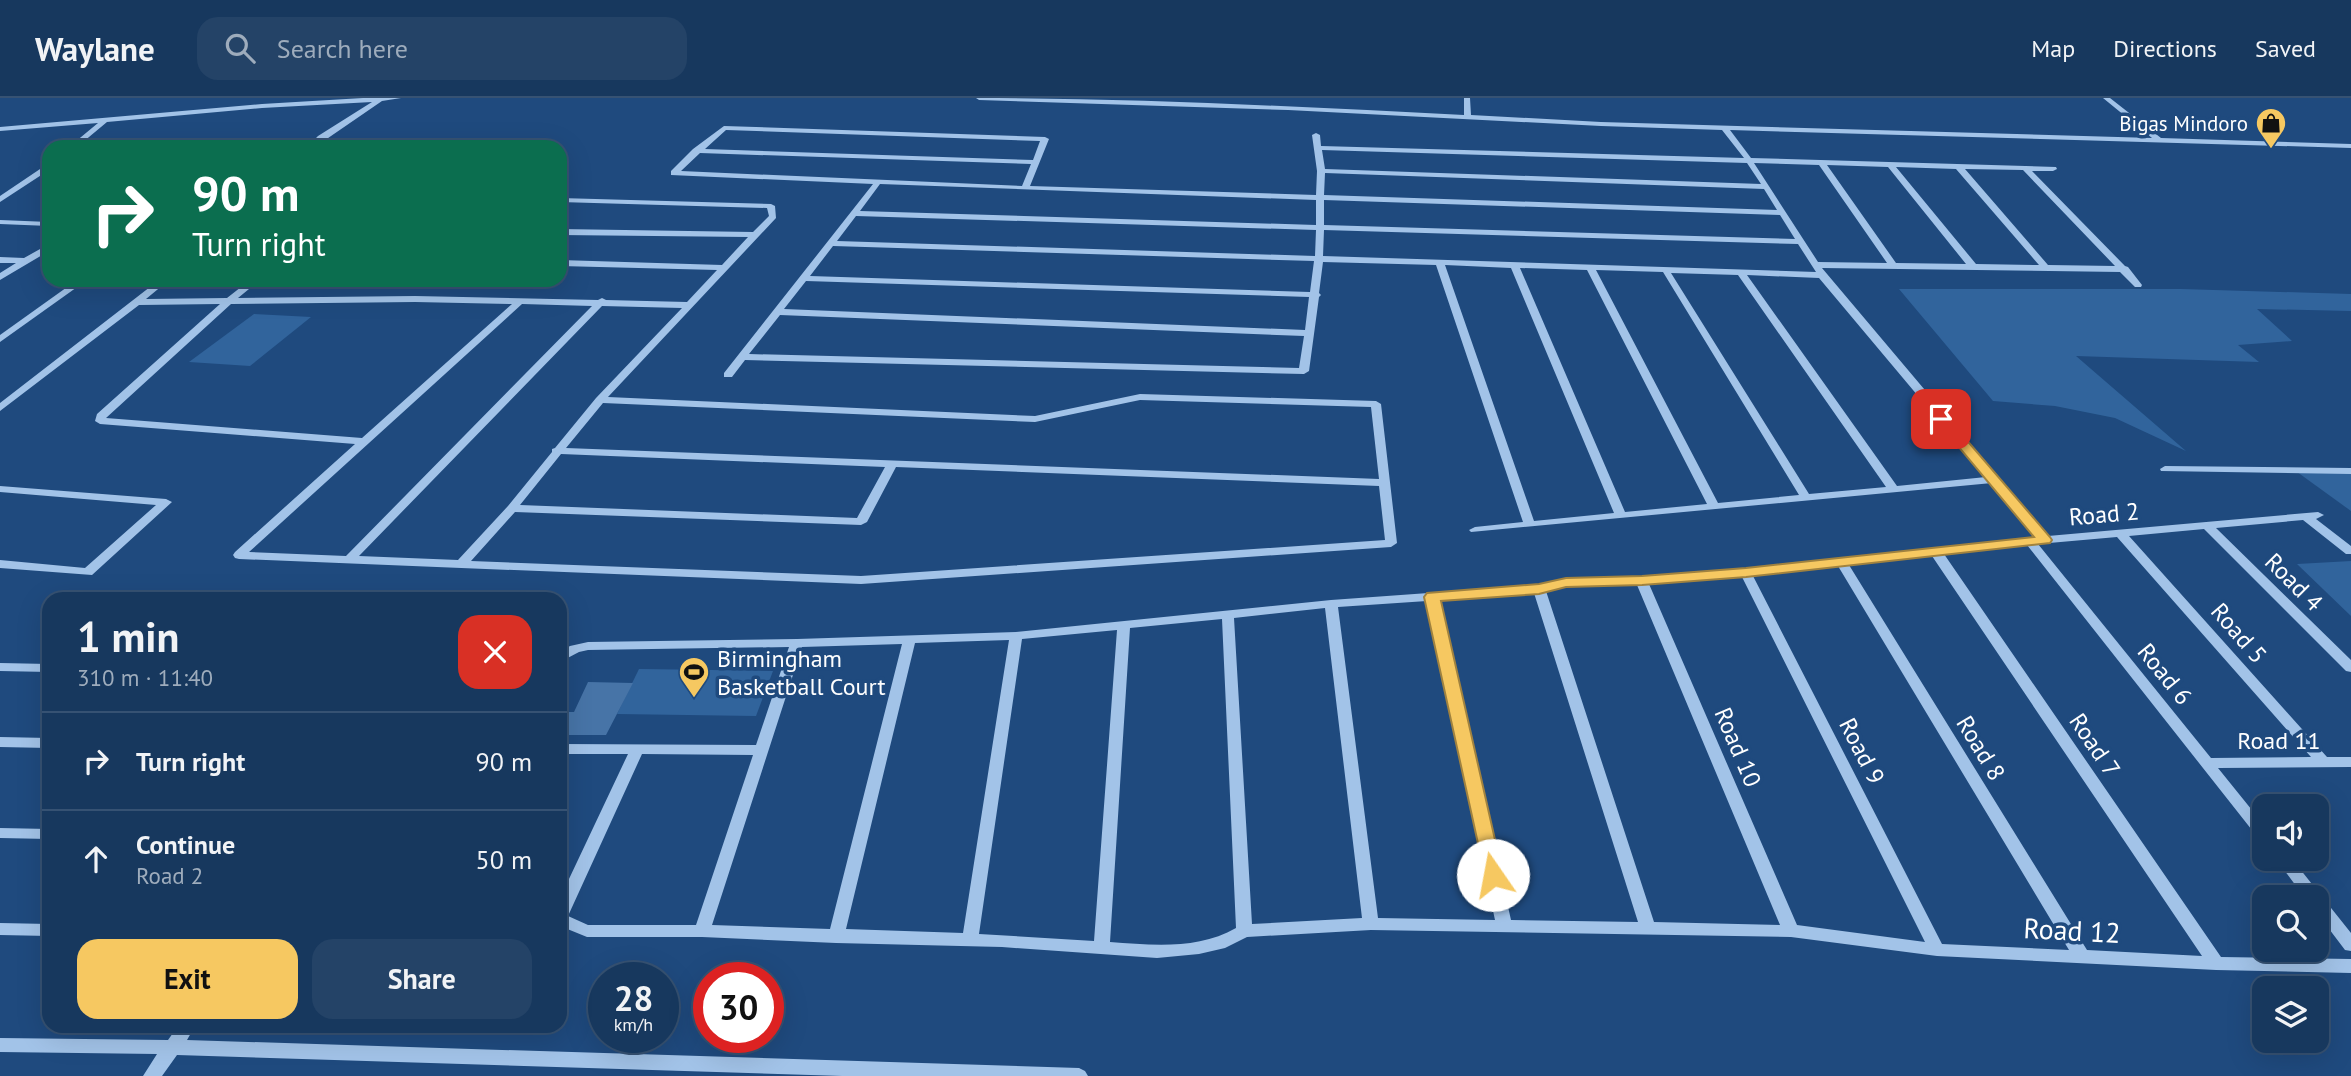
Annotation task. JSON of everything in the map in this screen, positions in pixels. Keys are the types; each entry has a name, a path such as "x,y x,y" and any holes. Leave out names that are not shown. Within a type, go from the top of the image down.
{"street":[{"path":"0,129 398,98"},
{"path":"979,98 1724,127 2351,146"},
{"path":"1467,98 1468,118"},
{"path":"2106,98 2159,140"},
{"path":"319,140 380,100"},
{"path":"81,140 105,120"},
{"path":"1724,127 1822,275 2045,540"},
{"path":"1025,188 1045,139 724,128 674,173 1025,188 1782,213"},
{"path":"742,357 1304,370 1319,260 1321,172 1315,135"},
{"path":"1319,148 2053,169"},
{"path":"696,151 1035,162"},
{"path":"1822,163 1893,266"},
{"path":"1891,165 1973,267"},
{"path":"1959,167 2046,268"},
{"path":"2025,168 2138,285"},
{"path":"0,200 42,172"},
{"path":"1321,172 1765,187"},
{"path":"728,375 878,182"},
{"path":"461,564 512,508 600,400 772,216 771,206 567,200"},
{"path":"854,213 1800,242"},
{"path":"0,222 42,224"},
{"path":"567,232 754,235"},
{"path":"830,243 1822,275"},
{"path":"0,277 42,251"},
{"path":"0,260 27,261"},
{"path":"567,263 723,268"},
{"path":"1440,264 1529,524"},
{"path":"1815,265 2124,269"},
{"path":"1515,267 1620,515"},
{"path":"1591,268 1714,506"},
{"path":"1666,271 1807,498"},
{"path":"1741,273 1894,490"},
{"path":"804,278 1316,295"},
{"path":"0,339 73,287"},
{"path":"0,408 156,287"},
{"path":"247,287 101,416 100,421 366,442"},
{"path":"136,302 603,301 688,305"},
{"path":"349,560 603,301"},
{"path":"519,302 239,555 861,580 1391,542 1376,404 1140,397 1035,419 600,400"},
{"path":"777,312 1310,333"},
{"path":"556,451 1386,483"},
{"path":"512,508 861,522 891,466"},
{"path":"2165,469 2351,471"},
{"path":"1475,530 1993,480"},
{"path":"0,489 166,502 88,572 0,564"},
{"path":"2311,516 2350,551"},
{"name":"Road 2","path":"1642,581 1746,573 2030,541 2311,516"},
{"name":"Road 4","path":"2207,526 2351,668"},
{"name":"Road 5","path":"2121,534 2323,762"},
{"name":"Road 6","path":"2030,541 2252,820"},
{"name":"Road 7","path":"1936,552 2216,964"},
{"name":"Road 8","path":"1842,563 2082,957"},
{"name":"Road 9","path":"1746,573 1937,950"},
{"path":"567,654 588,646 1016,636 1331,604 1539,589 1566,583 1642,581"},
{"name":"Road 10","path":"1642,581 1791,931"},
{"path":"1539,589 1647,930"},
{"path":"1432,597 1504,926"},
{"path":"1331,604 1371,924"},
{"path":"1228,615 1244,931"},
{"path":"1102,948 1124,624"},
{"path":"970,940 1016,636"},
{"path":"836,937 910,639"},
{"path":"702,931 797,643"},
{"path":"0,667 42,668"},
{"path":"0,742 42,743"},
{"path":"567,749 763,750"},
{"path":"567,902 637,750"},
{"name":"Road 11","path":"2207,763 2351,762"},
{"path":"0,832 42,834"},
{"path":"2293,871 2304,885"},
{"path":"2329,917 2351,945"},
{"path":"567,921 587,931 702,931 970,940 1157,952 1226,942 1244,931 1371,924 1791,931"},
{"path":"0,929 42,930"},
{"name":"Road 12","path":"1791,931 1937,950 2216,964 2351,966"},
{"path":"152,1076 182,1033"},
{"path":"0,1045 1079,1076"}],"shaded area":[{"path":"1899,289 2181,289 2351,294 2351,311 2257,309 2292,341 2238,345 2259,362 2076,356 2186,451 2115,418 2055,406 1993,401"},
{"path":"254,314 311,317 250,366 189,362"},
{"path":"2293,469 2351,470 2351,511"},
{"path":"2351,561 2351,616 2297,564"},
{"name":"Birmingham Basketball Court","path":"639,669 773,671 756,716 617,714"}],"building":[{"path":"588,682 633,683 606,735 567,735 567,712 574,712"}],"place":[{"name":"Bigas Mindoro","path":"2271,150"},
{"name":"Birmingham Basketball Court","path":"694,699"}],"route":[{"path":"1493,875 1432,597 1539,589 1592,581 1642,581 1746,573 2045,540 1941,419"}]}
